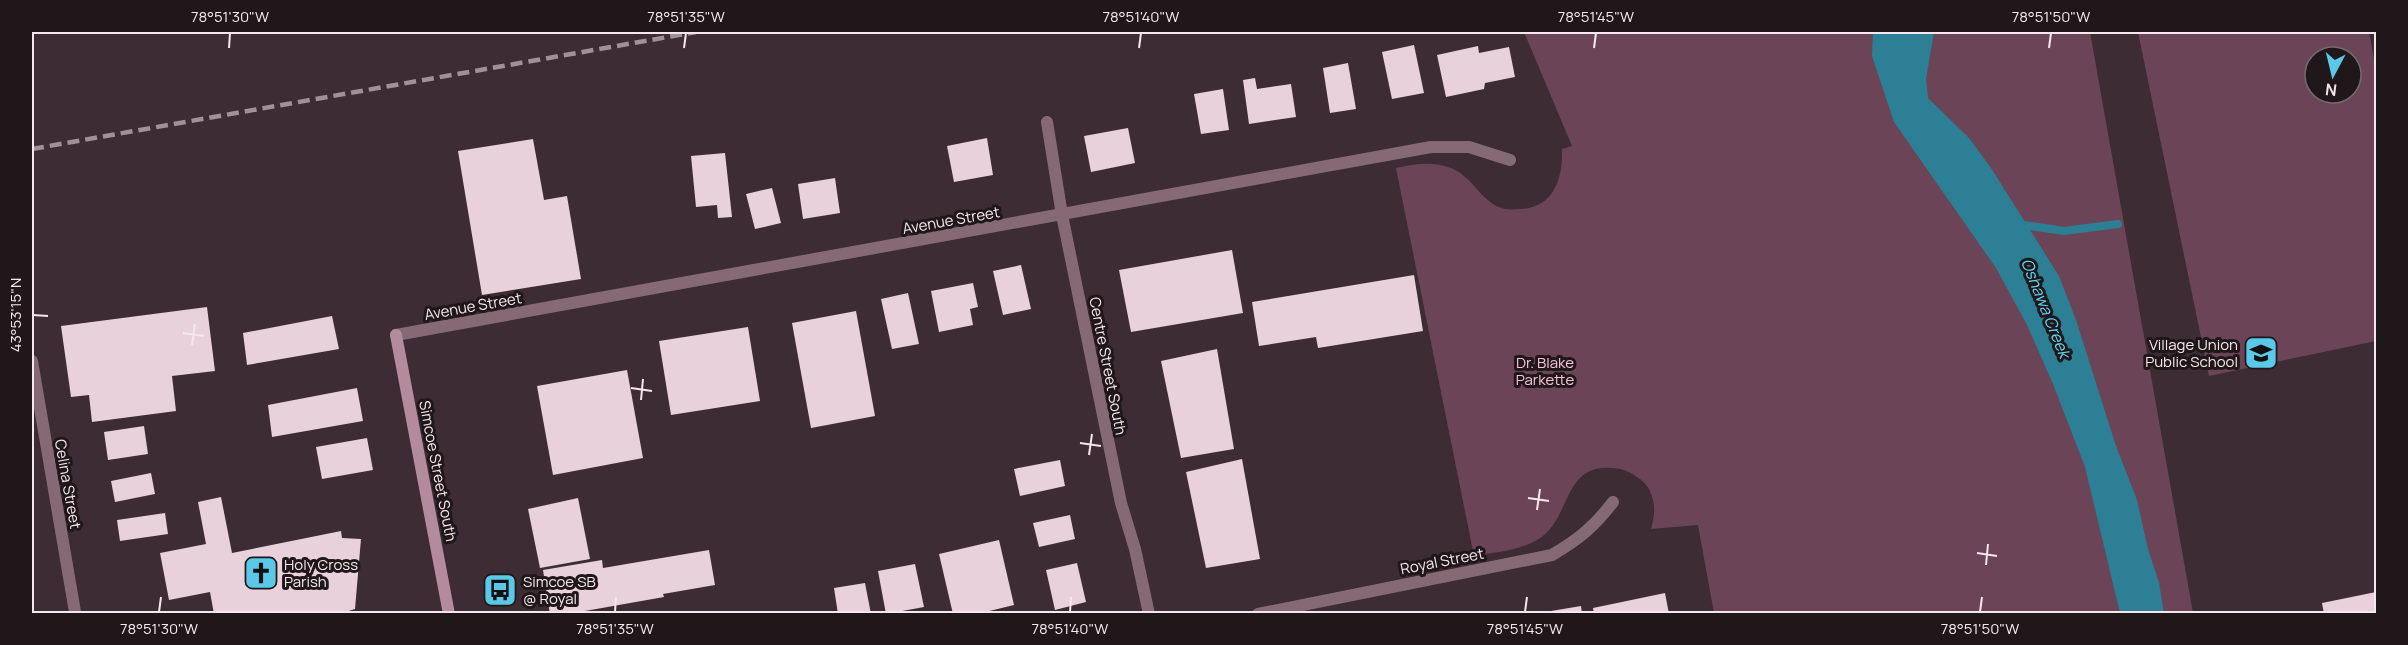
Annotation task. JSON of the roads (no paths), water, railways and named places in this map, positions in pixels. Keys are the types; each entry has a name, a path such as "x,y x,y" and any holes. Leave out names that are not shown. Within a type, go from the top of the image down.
{"main road":[{"name":"Simcoe Street South","path":"396,335 449,614"}],"street":[{"name":"Centre Street South","path":"1047,122 1062,215 1121,503 1135,549 1149,614"},
{"name":"Avenue Street","path":"396,335 1431,147 1469,147 1510,160"},
{"name":"Celina Street","path":"32,361 75,612"},
{"name":"Royal Street","path":"1258,614 1552,555 1575,542 1595,525 1613,502"}],"water":[{"name":"Oshawa Creek","path":"1873,32 1934,32 1926,79 1928,98 1969,138 1991,168 2059,276 2076,320 2116,446 2137,500 2148,549 2159,583 2164,613 2120,613 2085,467 2053,384 2027,325 1996,268 1894,122 1872,56"}],"waterway":[{"path":"2018,224 2064,231 2118,224"}],"railway":[{"path":"32,149 696,32"}],"place":[{"name":"Village Union Public School","path":"2261,353"},
{"name":"Holy Cross Parish","path":"261,573"},
{"name":"Simcoe SB @ Royal","path":"500,590"}],"park label":[{"name":"Dr. Blake Parkette","path":"1545,370"}]}
